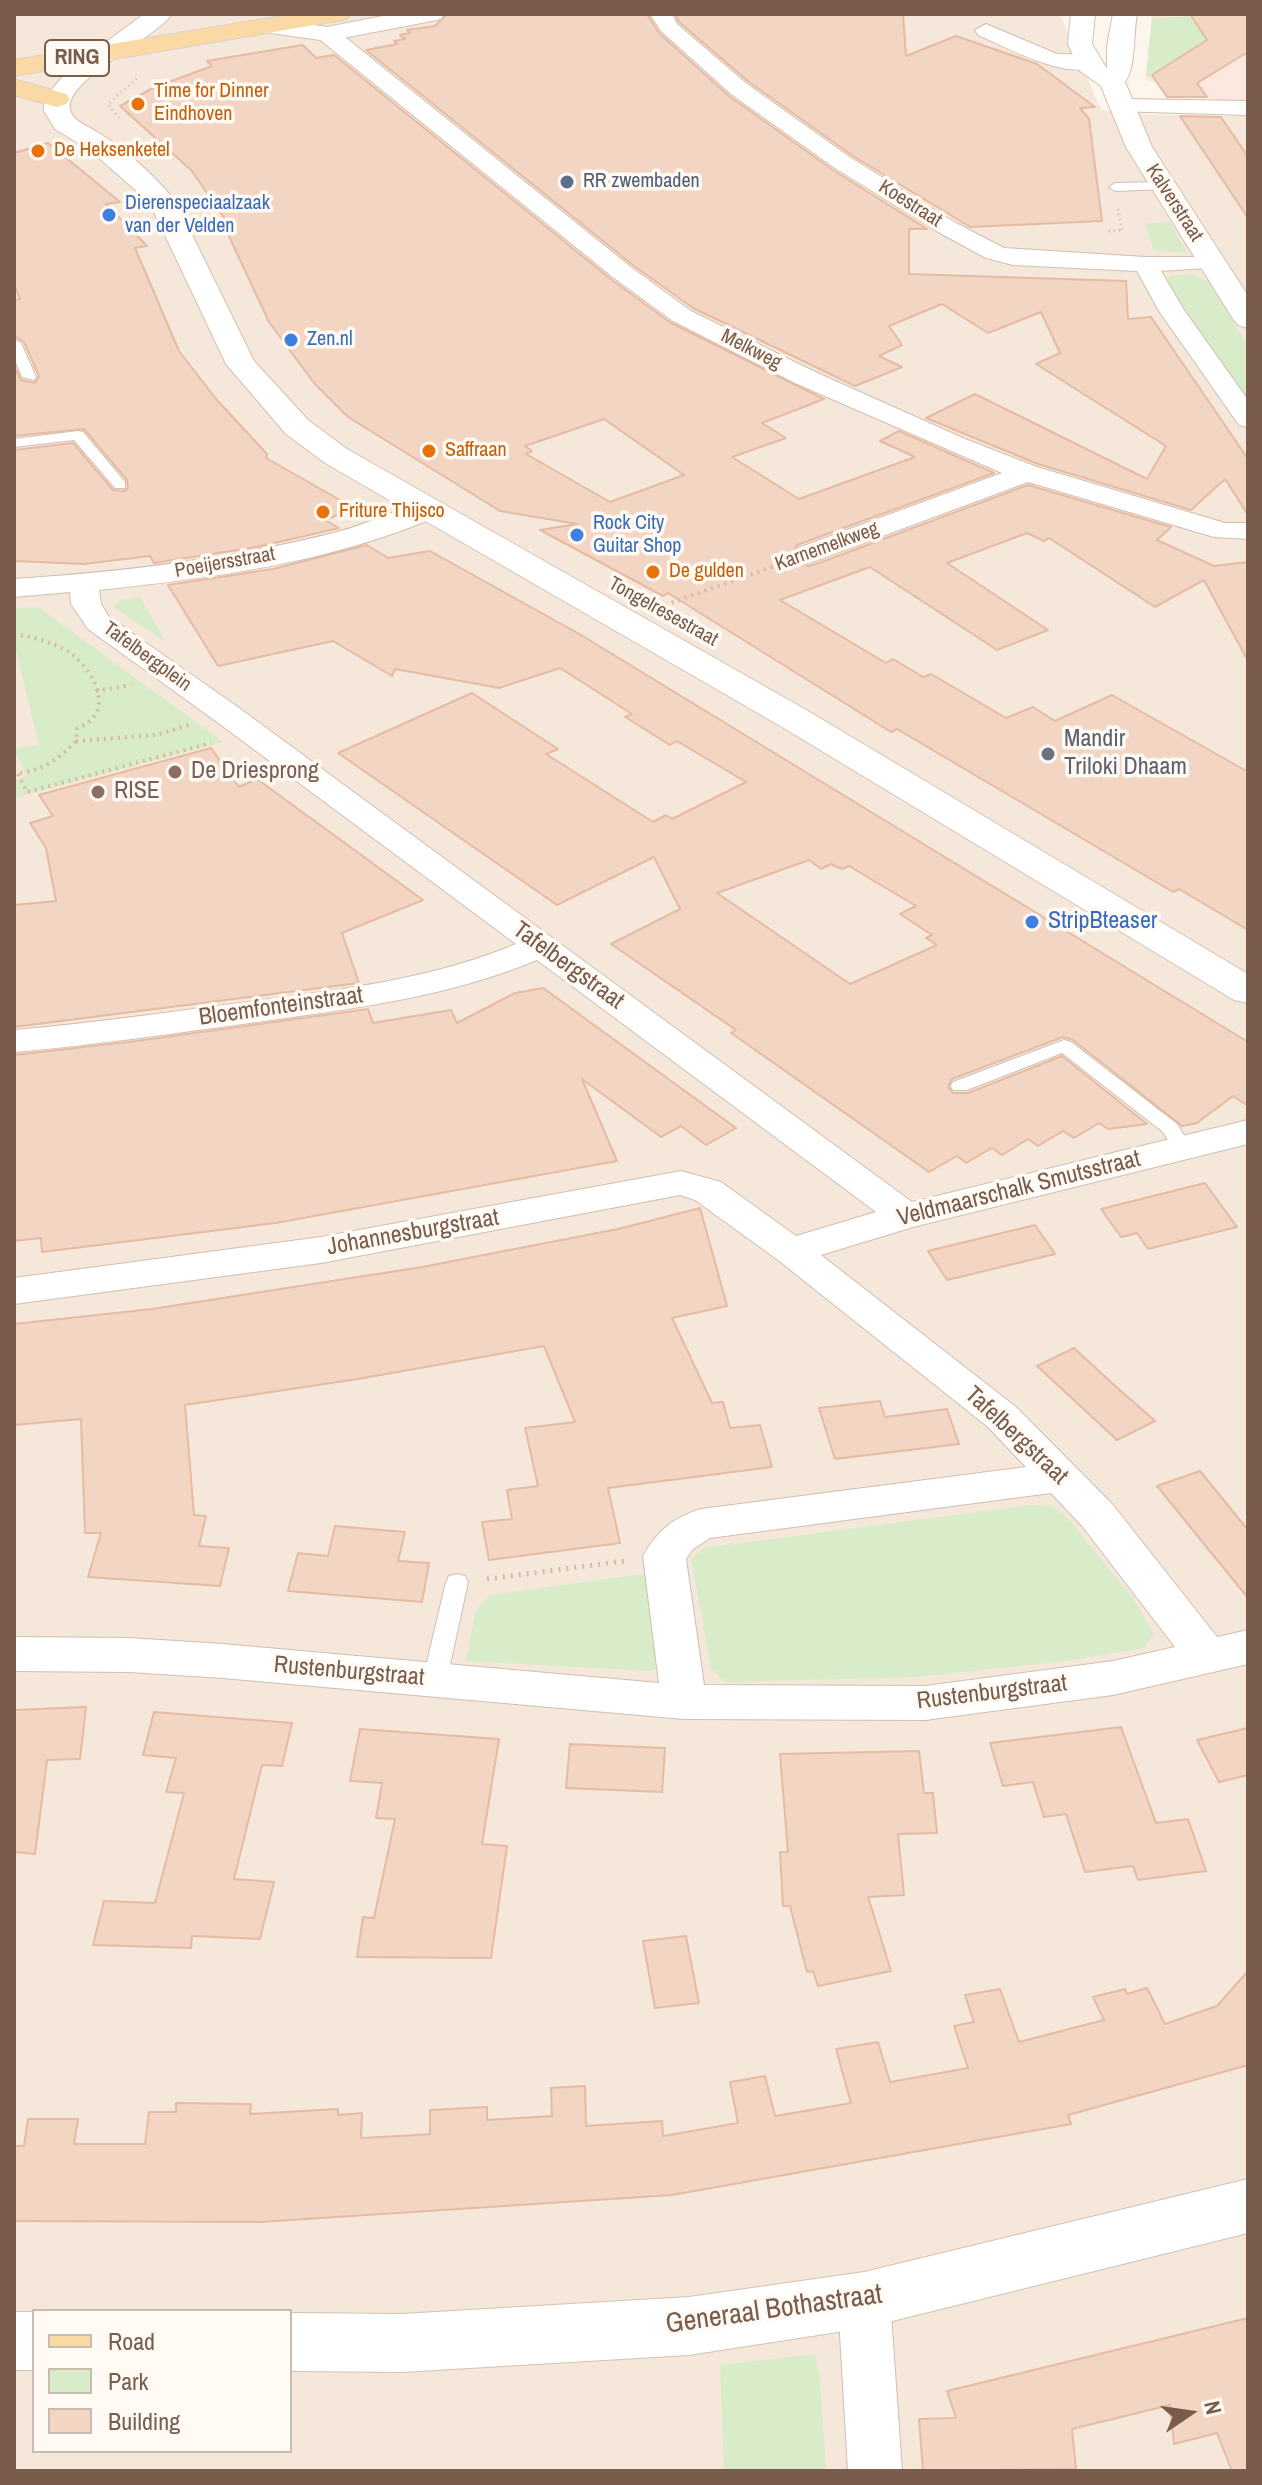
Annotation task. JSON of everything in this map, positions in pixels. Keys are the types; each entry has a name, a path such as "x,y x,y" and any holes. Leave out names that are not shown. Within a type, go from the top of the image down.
{"main road":[{"name":"RING","path":"14,68 106,53 175,23 239,14"},
{"path":"332,24 432,14"},
{"path":"1057,14 1124,16 1119,46 1118,94"},
{"path":"1082,14 1080,44 1088,62 1093,71 1118,94"},
{"name":"RING","path":"175,23 332,24"},
{"name":"Tongelresestraat","path":"100,145 84,108 86,97 139,39 175,23"},
{"name":"RING","path":"14,51 139,39"},
{"path":"14,87 57,99 77,75 106,53"},
{"name":"Kalverstraat","path":"1118,94 1139,147 1161,186 1248,319"},
{"name":"Tongelresestraat","path":"57,99 57,111 64,123 100,145 150,188 166,208 241,364 297,427 336,456 640,627 1036,861 1248,991"},
{"name":"Generaal Bothastraat","path":"292,2342 402,2343 689,2326 864,2300 1248,2206"}],"street":[{"name":"Koestraat","path":"661,14 668,27 739,89 843,163 995,253 1013,258 1136,264 1212,262"},
{"name":"Melkweg","path":"332,24 623,273 682,316 804,377 955,445 1027,473 1224,531 1248,531"},
{"path":"986,30 1053,60 1088,62"},
{"path":"1118,94 1222,108 1248,108"},
{"path":"1136,264 1248,419"},
{"name":"Karnemelkweg","path":"808,554 1027,473"},
{"name":"Poeijersstraat","path":"14,588 84,584 204,568 338,542 404,521 430,509"},
{"name":"Tafelbergplein","path":"84,584 86,604 98,623 222,724"},
{"name":"Tafelbergstraat","path":"222,724 542,946 906,1216"},
{"name":"Bloemfonteinstraat","path":"14,1041 122,1030 398,991 451,980 503,964 542,946"},
{"name":"Veldmaarschalk Smutsstraat","path":"791,1251 906,1216 1248,1132"},
{"name":"Johannesburgstraat","path":"14,1291 321,1250 681,1183 708,1191 791,1251"},
{"name":"Tafelbergstraat","path":"791,1251 1002,1417 1228,1652"},
{"path":"684,1702 664,1556 678,1538 701,1524 1062,1477"},
{"name":"Rustenburgstraat","path":"14,1654 160,1657 684,1702 925,1703 1113,1678 1228,1652"},
{"path":"864,2300 875,2471"}],"lane":[{"path":"1115,187 1161,186"},
{"path":"14,343 29,377"},
{"path":"14,443 78,435 120,485"},
{"path":"960,1086 1064,1046 1170,1128 1182,1148"},
{"path":"435,1679 457,1582"}],"path":[{"path":"121,120 109,109 110,100 175,23"},
{"name":"Kalverstraat","path":"1115,187 1136,264"},
{"name":"Karnemelkweg","path":"654,606 678,602 808,554"},
{"name":"Tongelresestraat","path":"654,606 668,614"},
{"path":"14,634 44,641 71,653 92,678 98,707 92,720 77,729 76,741"},
{"path":"222,724 27,792 16,774 45,766 76,741 156,735 222,724"},
{"path":"457,1582 664,1556"}],"shaded area":[{"path":"14,14 1060,14 1101,110 1154,115 1248,116 1248,2471 14,2471"},
{"path":"1152,14 1248,14 1248,104 1217,101 1145,80"}],"green space":[{"path":"1248,14 1150,77 1146,76 1152,18"},
{"path":"1170,222 1187,253 1153,250 1146,223"},
{"path":"1192,274 1209,282 1248,347 1248,402 1165,282 1171,276"},
{"path":"140,597 166,642 113,607 121,600"},
{"path":"38,607 223,742 14,798 14,780 27,776 14,749 39,745 14,643 14,608"},
{"path":"1030,1505 1051,1506 1066,1516 1135,1601 1154,1634 1144,1648 1066,1661 917,1677 725,1682 711,1668 691,1559 704,1548"},
{"path":"657,1572 660,1666 651,1671 466,1661 476,1610 491,1595"},
{"path":"815,2354 820,2377 826,2471 724,2471 720,2365"}],"building":[{"path":"447,14 647,14 659,33 729,96 833,170 927,229 909,229 909,274 1126,281 1128,319 1151,317 1248,459 1248,515 1225,479 1191,510 1038,464 926,418 975,394 1147,479 1166,446 1036,364 1060,353 1041,312 988,333 942,304 889,326 902,345 879,356 902,367 855,386 693,308 634,266 366,50 397,44 394,41 405,39 400,35 410,33 407,30 435,26"},
{"path":"675,14 903,14 906,56 956,36 1037,64 1095,107 1080,108 1089,119 1102,221 970,227 853,156 749,82 679,22"},
{"path":"1190,14 1248,14 1248,52 1197,83 1207,97 1167,97 1152,75 1207,40"},
{"path":"303,45 316,58 334,55 612,280 671,323 824,399 762,423 786,438 732,457 799,499 915,457 880,441 899,431 994,473 797,545 792,556 797,563 809,566 819,563 1028,485 1171,527 1157,540 1214,566 1248,562 1248,661 1204,580 1155,607 1049,538 1044,541 1027,533 947,563 1048,630 997,650 870,567 780,600 886,663 893,659 923,677 931,674 1006,718 1033,707 1055,721 1112,695 1248,772 1248,930 1179,889 1173,892 897,729 891,732 668,593 663,596 540,530 577,524 500,511 348,417 314,383 269,322 227,232 233,231 192,171 120,106 153,88 212,66 207,61","holes":["604,419 684,475 610,502 526,454 532,451 525,446"]},
{"path":"1180,116 1221,117 1248,157 1248,218"},
{"path":"48,143 120,202 106,204 147,246 135,248 179,351 216,399 267,454 266,458 354,508 325,520 339,528 257,547 154,563 150,556 84,564 14,561 14,450 73,443 113,490 125,491 128,488 127,480 84,429 14,436 14,366 21,380 35,383 39,376 24,342 14,336 14,300 20,299 14,284 14,153"},
{"path":"367,545 388,558 430,551 581,635 1248,1042 1248,1106 1233,1096 1197,1123 1182,1126 1073,1040 1063,1037 952,1079 948,1087 953,1093 968,1093 1062,1056 1147,1124 1108,1129 1099,1123 1074,1138 1063,1131 1038,1146 1028,1139 1002,1155 992,1148 966,1163 957,1156 929,1172 731,1033 736,1030 611,944 680,909 654,857 557,905 338,753 472,693 558,749 546,754 653,822 666,815 672,819 746,782 677,741 670,745 625,717 632,714 560,668 499,688 395,669 392,676 333,641 218,666 168,585 273,569","holes":["809,860 821,869 831,864 842,869 849,866 916,906 900,914 932,935 926,938 937,945 850,984 717,893"]},
{"path":"211,748 239,787 257,779 423,900 342,933 359,983 14,1027 14,905 56,901 46,848 30,823 53,816 39,795"},
{"path":"543,988 736,1128 706,1145 681,1126 661,1137 582,1079 617,1161 276,1223 42,1252 41,1238 14,1241 14,1055 368,1009 373,1023 451,1010 457,1023 515,993"},
{"path":"1205,1183 1237,1227 1148,1249 1137,1233 1121,1237 1101,1209"},
{"path":"700,1208 727,1306 672,1318 712,1403 723,1402 730,1428 760,1425 772,1467 608,1488 620,1543 489,1560 482,1522 512,1519 507,1490 538,1486 525,1428 575,1422 544,1346 185,1405 194,1515 206,1516 199,1546 229,1548 220,1586 88,1577 101,1533 85,1533 81,1419 14,1425 14,1324 152,1309 422,1267 618,1229"},
{"path":"1035,1225 1055,1254 947,1280 928,1251"},
{"path":"1074,1348 1155,1421 1117,1440 1037,1366"},
{"path":"880,1401 885,1417 947,1409 959,1444 835,1459 819,1408"},
{"path":"1200,1471 1248,1530 1248,1598 1157,1486"},
{"path":"335,1526 405,1532 398,1561 429,1563 422,1602 288,1591 298,1553 328,1556"},
{"path":"86,1707 80,1759 47,1760 35,1854 14,1852 14,1710"},
{"path":"154,1712 292,1723 282,1766 262,1765 234,1879 274,1882 260,1939 192,1936 191,1948 93,1945 104,1901 155,1903 184,1793 166,1792 176,1758 143,1755"},
{"path":"1121,1727 1156,1823 1188,1819 1206,1871 1138,1880 1133,1866 1085,1872 1066,1814 1044,1817 1033,1782 1003,1786 990,1743"},
{"path":"1248,1728 1248,1775 1219,1782 1197,1740"},
{"path":"360,1729 499,1739 482,1844 507,1846 491,1958 357,1957 363,1917 374,1918 395,1819 376,1818 382,1783 350,1781"},
{"path":"570,1744 665,1748 662,1792 566,1788"},
{"path":"919,1751 924,1793 933,1793 937,1833 898,1834 904,1895 868,1897 891,1971 818,1986 813,1971 807,1972 790,1906 783,1906 780,1852 788,1852 780,1754"},
{"path":"686,1936 699,2003 655,2008 643,1941"},
{"path":"1248,1971 1248,2065 1068,2115 1071,2124 672,2195 260,2222 14,2221 14,2146 24,2146 28,2119 78,2119 74,2144 145,2144 149,2112 176,2112 176,2103 251,2104 250,2114 338,2109 338,2115 362,2113 361,2138 400,2136 430,2134 430,2110 487,2107 487,2120 552,2116 551,2088 585,2086 586,2126 662,2121 663,2136 738,2123 730,2082 765,2076 775,2116 851,2103 836,2049 878,2042 890,2082 968,2068 954,2026 974,2022 965,1995 1000,1989 1019,2042 1104,2020 1093,1997 1125,1989 1127,1994 1147,1988 1165,2024 1217,2006"},
{"path":"1248,2318 1248,2471 1232,2471 1217,2433 1174,2444 1170,2405 1072,2429 1076,2469 923,2471 919,2419 956,2418 947,2391"}],"place":[{"name":"Time for Dinner Eindhoven","path":"138,104"},
{"name":"De Heksenketel","path":"38,151"},
{"name":"RR zwembaden","path":"567,182"},
{"name":"Dierenspeciaalzaak van der Velden","path":"109,215"},
{"name":"Zen.nl","path":"291,340"},
{"name":"Saffraan","path":"429,451"},
{"name":"Friture Thijsco","path":"323,512"},
{"name":"Rock City Guitar Shop","path":"577,535"},
{"name":"De gulden","path":"653,572"},
{"name":"Mandir Triloki Dhaam","path":"1048,754"},
{"name":"De Driesprong","path":"175,772"},
{"name":"RISE","path":"98,792"},
{"name":"StripBteaser","path":"1032,922"}]}
